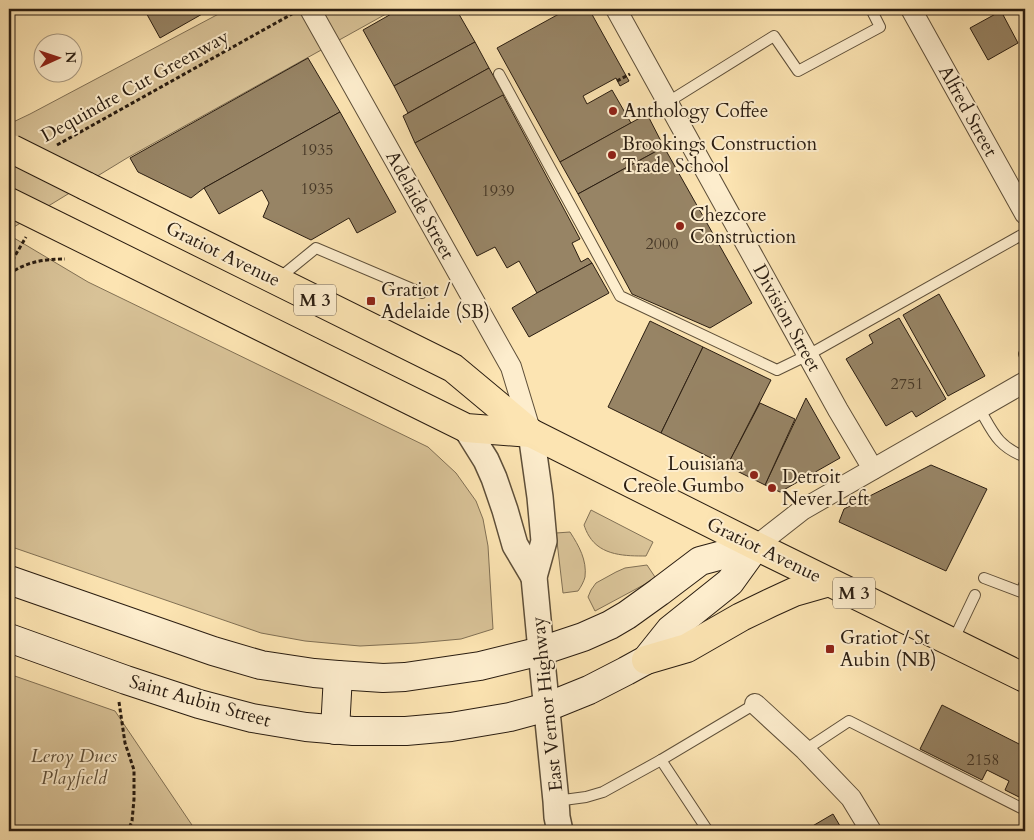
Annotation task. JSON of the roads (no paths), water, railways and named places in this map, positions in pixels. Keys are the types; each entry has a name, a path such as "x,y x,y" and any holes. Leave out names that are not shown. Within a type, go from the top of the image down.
{"main road":[{"name":"Gratiot Avenue","path":"10,149 453,368 531,433 1025,678"},
{"name":"Gratiot Avenue","path":"9,202 466,428 531,433"},
{"name":"Saint Aubin Street","path":"9,580 234,658 338,676 405,677 480,666 540,651 583,637 610,624 648,600 700,560 756,546"},
{"name":"Saint Aubin Street","path":"9,638 199,704 279,724 375,732 406,732 436,729 476,724 547,706 588,690 626,672 646,660 670,630 730,582 756,546"},
{"path":"646,660 687,648 770,603 794,592 829,582"},
{"path":"335,730 338,676"}],"street":[{"name":"Division Street","path":"616,9 873,469"},
{"name":"Alfred Street","path":"911,9 1025,214"},
{"name":"Adelaide Street","path":"302,11 327,39 511,367 531,433"},
{"name":"Saint Aubin Street","path":"756,546 802,510 1025,382"},
{"name":"East Vernor Highway","path":"466,428 486,460 505,510 515,545 534,577"},
{"name":"East Vernor Highway","path":"531,433 544,541 534,577 540,651 560,831"},
{"path":"756,704 851,798 871,831"}],"lane":[{"path":"668,102 774,36 798,71 880,26 871,9"},
{"path":"499,74 620,296 777,370 808,355 1025,234"},
{"path":"277,280 316,248 422,293"},
{"path":"975,262 980,272"},
{"path":"979,408 1005,446 1025,457"},
{"path":"984,578 1021,592 1025,583"},
{"path":"952,642 975,595"},
{"path":"556,801 586,797 602,792 756,704"},
{"path":"804,750 849,721 1025,810"},
{"path":"661,760 708,831"}],"place":[{"name":"Anthology Coffee","path":"613,111"},
{"name":"Brookings Construction Trade School","path":"612,155"},
{"name":"Chezcore Construction","path":"680,226"},
{"name":"Gratiot / Adelaide (SB)","path":"371,301"},
{"name":"Louisiana Creole Gumbo","path":"754,475"},
{"name":"Detroit Never Left","path":"772,488"},
{"name":"Gratiot / St Aubin (NB)","path":"830,649"}],"park label":[{"name":"Leroy Dues Playfield","path":"74,767"}]}
